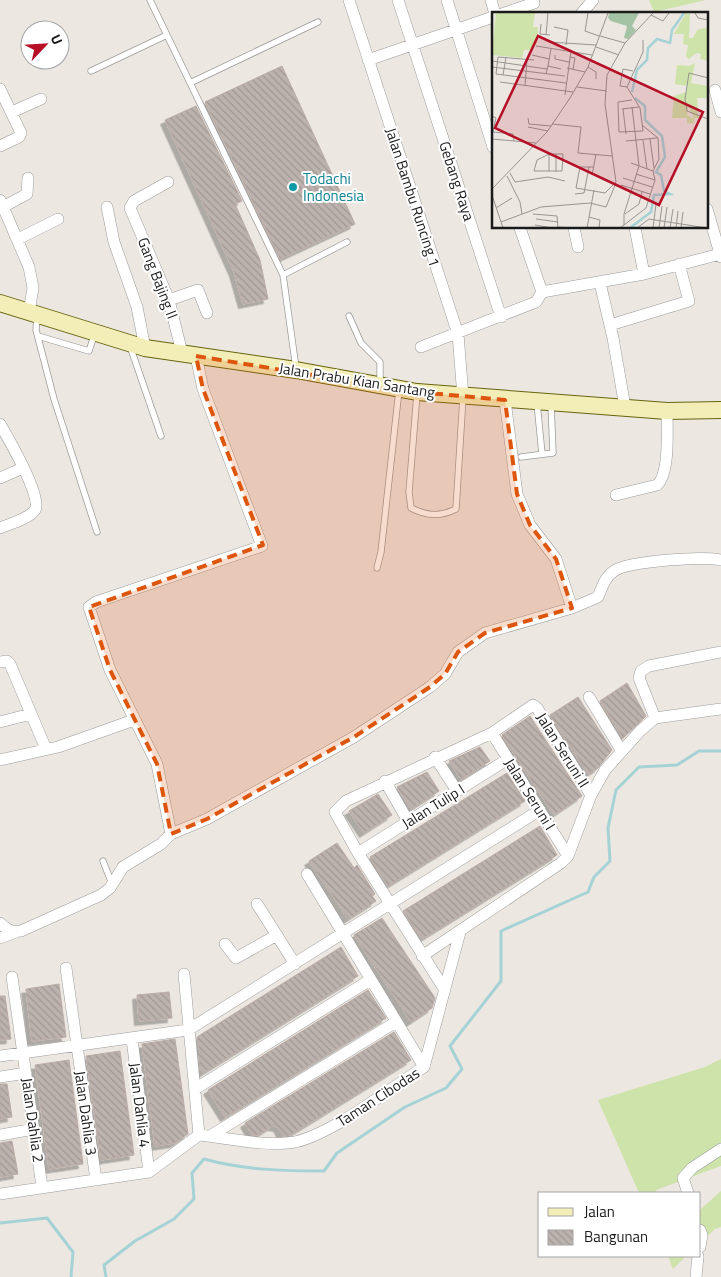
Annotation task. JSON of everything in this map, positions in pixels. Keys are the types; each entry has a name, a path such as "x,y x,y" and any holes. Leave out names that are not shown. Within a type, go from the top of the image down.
{"main road":[{"name":"Jalan Prabu Kian Santang","path":"0,303 96,331 145,348 296,370 417,392 667,411 721,410"}],"street":[{"name":"Jalan Bambu Runcing 1","path":"348,0 458,334"},
{"name":"Gebang Raya","path":"398,0 501,317"},
{"path":"447,0 492,141"},
{"path":"583,12 593,0"},
{"path":"509,12 535,5"},
{"path":"368,60 492,16"},
{"path":"0,89 21,135 0,146"},
{"path":"714,90 721,112"},
{"path":"12,112 42,100"},
{"path":"28,178 27,194 2,204 29,267 33,288 33,313"},
{"name":"Gang Bajing II","path":"134,720 110,670 89,607 96,602 262,546 169,300 130,208 130,204 168,182"},
{"path":"108,207 114,242 137,307 145,348"},
{"path":"542,292 600,283 721,256 708,212"},
{"path":"18,239 58,219"},
{"path":"421,347 531,306 540,298 542,292 520,229"},
{"path":"574,229 578,248"},
{"path":"635,229 644,274"},
{"path":"610,325 689,301 680,264"},
{"path":"600,283 610,325 625,407"},
{"path":"169,300 198,290 207,313"},
{"path":"458,334 463,397"},
{"path":"505,400 517,494 530,525 556,559 572,608"},
{"path":"616,495 657,485 662,481 665,471 667,411"},
{"path":"0,424 36,498 36,510 33,513 0,528"},
{"path":"0,478 23,468"},
{"path":"0,938 100,894 112,884 123,867 161,844 171,834 207,819 354,736 430,687 445,674 458,652 485,633 572,608 598,597 606,578 616,570 674,558 721,560"},
{"path":"656,718 639,678 641,671 649,666 721,652"},
{"path":"0,662 8,661 10,664 46,748"},
{"path":"589,697 621,750"},
{"name":"Jalan Seruni II","path":"492,733 533,706 537,708 591,795"},
{"path":"422,956 562,863 568,856 591,795 605,770 621,750 656,718 721,709"},
{"path":"0,722 31,714"},
{"path":"0,760 46,748 58,747 134,720 157,764 171,834"},
{"path":"446,990 390,905 335,812 346,800 385,780 492,733"},
{"name":"Jalan Seruni I","path":"492,733 568,856"},
{"path":"435,757 457,791"},
{"name":"Jalan Tulip I","path":"358,853 508,759"},
{"path":"385,780 408,821"},
{"path":"0,1056 188,1030 540,810"},
{"path":"307,874 424,1067"},
{"path":"258,904 295,964"},
{"path":"0,923 6,929 16,932"},
{"name":"Taman Cibodas","path":"205,1136 273,1143 294,1142 308,1138 321,1133 424,1067 460,932"},
{"path":"225,944 236,958 277,935"},
{"name":"Jalan Dahlia 3","path":"66,968 96,1180"},
{"path":"184,974 195,1089 205,1136"},
{"name":"Jalan Dahlia 2","path":"12,977 42,1187"},
{"path":"195,1089 370,980"},
{"path":"0,1194 149,1172 205,1136 396,1022"},
{"name":"Jalan Dahlia 4","path":"132,1038 149,1172"},
{"path":"0,1077 26,1073"},
{"path":"0,1135 34,1129"},
{"path":"688,1192 683,1178 692,1168 721,1149"},
{"path":"696,1277 698,1257"}],"lane":[{"path":"150,0 283,275 296,370"},
{"path":"190,83 318,22"},
{"path":"91,71 167,35"},
{"path":"283,275 347,242"},
{"path":"33,313 54,398 97,532"},
{"path":"349,316 361,343 380,362 380,385"},
{"path":"38,336 89,351 96,331"},
{"path":"129,344 160,436"},
{"path":"377,568 381,552 399,389"},
{"path":"417,392 409,492 411,508 422,513 443,516 456,509 463,397"},
{"path":"542,454 544,403"},
{"path":"522,457 553,453 544,403"},
{"path":"103,861 112,884"}],"highlighted area":[{"path":"196,356 417,392 505,400 517,494 530,525 556,559 572,608 485,633 458,652 445,674 430,687 354,737 207,819 171,834 157,764 110,670 89,607 263,545 203,389"}],"green space":[{"path":"649,0 706,0 654,12"},
{"path":"721,1059 721,1166 656,1190 655,1192 639,1192 598,1100 705,1067"},
{"path":"721,1191 721,1227 715,1229 701,1242 701,1209"},
{"path":"668,1257 685,1257 673,1269"}],"building":[{"name":"Todachi Indonesia","path":"282,66 355,224 280,259 205,102"},
{"path":"196,106 242,201 235,204 260,260 268,299 243,304 234,272 165,120"},
{"path":"627,683 646,716 623,738 600,701"},
{"path":"578,697 612,750 598,768 588,774 550,715"},
{"path":"530,716 582,796 554,815 502,735"},
{"path":"480,747 490,761 461,779 449,761"},
{"path":"427,772 439,791 411,809 397,787"},
{"path":"507,773 525,801 388,886 370,857"},
{"path":"378,794 392,815 364,833 349,811"},
{"path":"540,826 557,855 422,939 403,911"},
{"path":"337,843 354,868 357,865 375,894 372,896 376,901 348,919 309,861"},
{"path":"382,918 435,998 432,1008 411,1022 354,935"},
{"path":"341,947 358,976 203,1073 200,1069 199,1056 201,1054 197,1037"},
{"path":"59,984 66,1037 32,1041 26,989"},
{"path":"368,990 386,1018 225,1117 208,1090"},
{"path":"169,992 172,1018 139,1021 137,995"},
{"path":"0,996 5,996 11,1039 0,1040"},
{"path":"394,1032 411,1060 290,1135 283,1136 278,1127 272,1126 258,1135 252,1135 245,1123"},
{"path":"175,1039 188,1134 175,1143 155,1146 142,1044"},
{"path":"120,1051 134,1155 101,1160 86,1056"},
{"path":"69,1060 83,1164 49,1169 35,1065"},
{"path":"0,1084 7,1084 12,1117 0,1119"},
{"path":"12,1141 18,1174 0,1177 0,1143"}],"waterway":[{"path":"106,1277 104,1265 135,1241 174,1219 194,1199 192,1173 204,1159 234,1166 294,1171 324,1171 337,1153 405,1107 446,1088 462,1069 450,1046 501,981 501,931 588,892 594,877 610,861 608,828 616,790 639,767 677,765 699,751 721,751"},
{"path":"0,1223 47,1218 73,1252 71,1277"}],"place":[{"name":"Todachi Indonesia","path":"293,187"}]}
